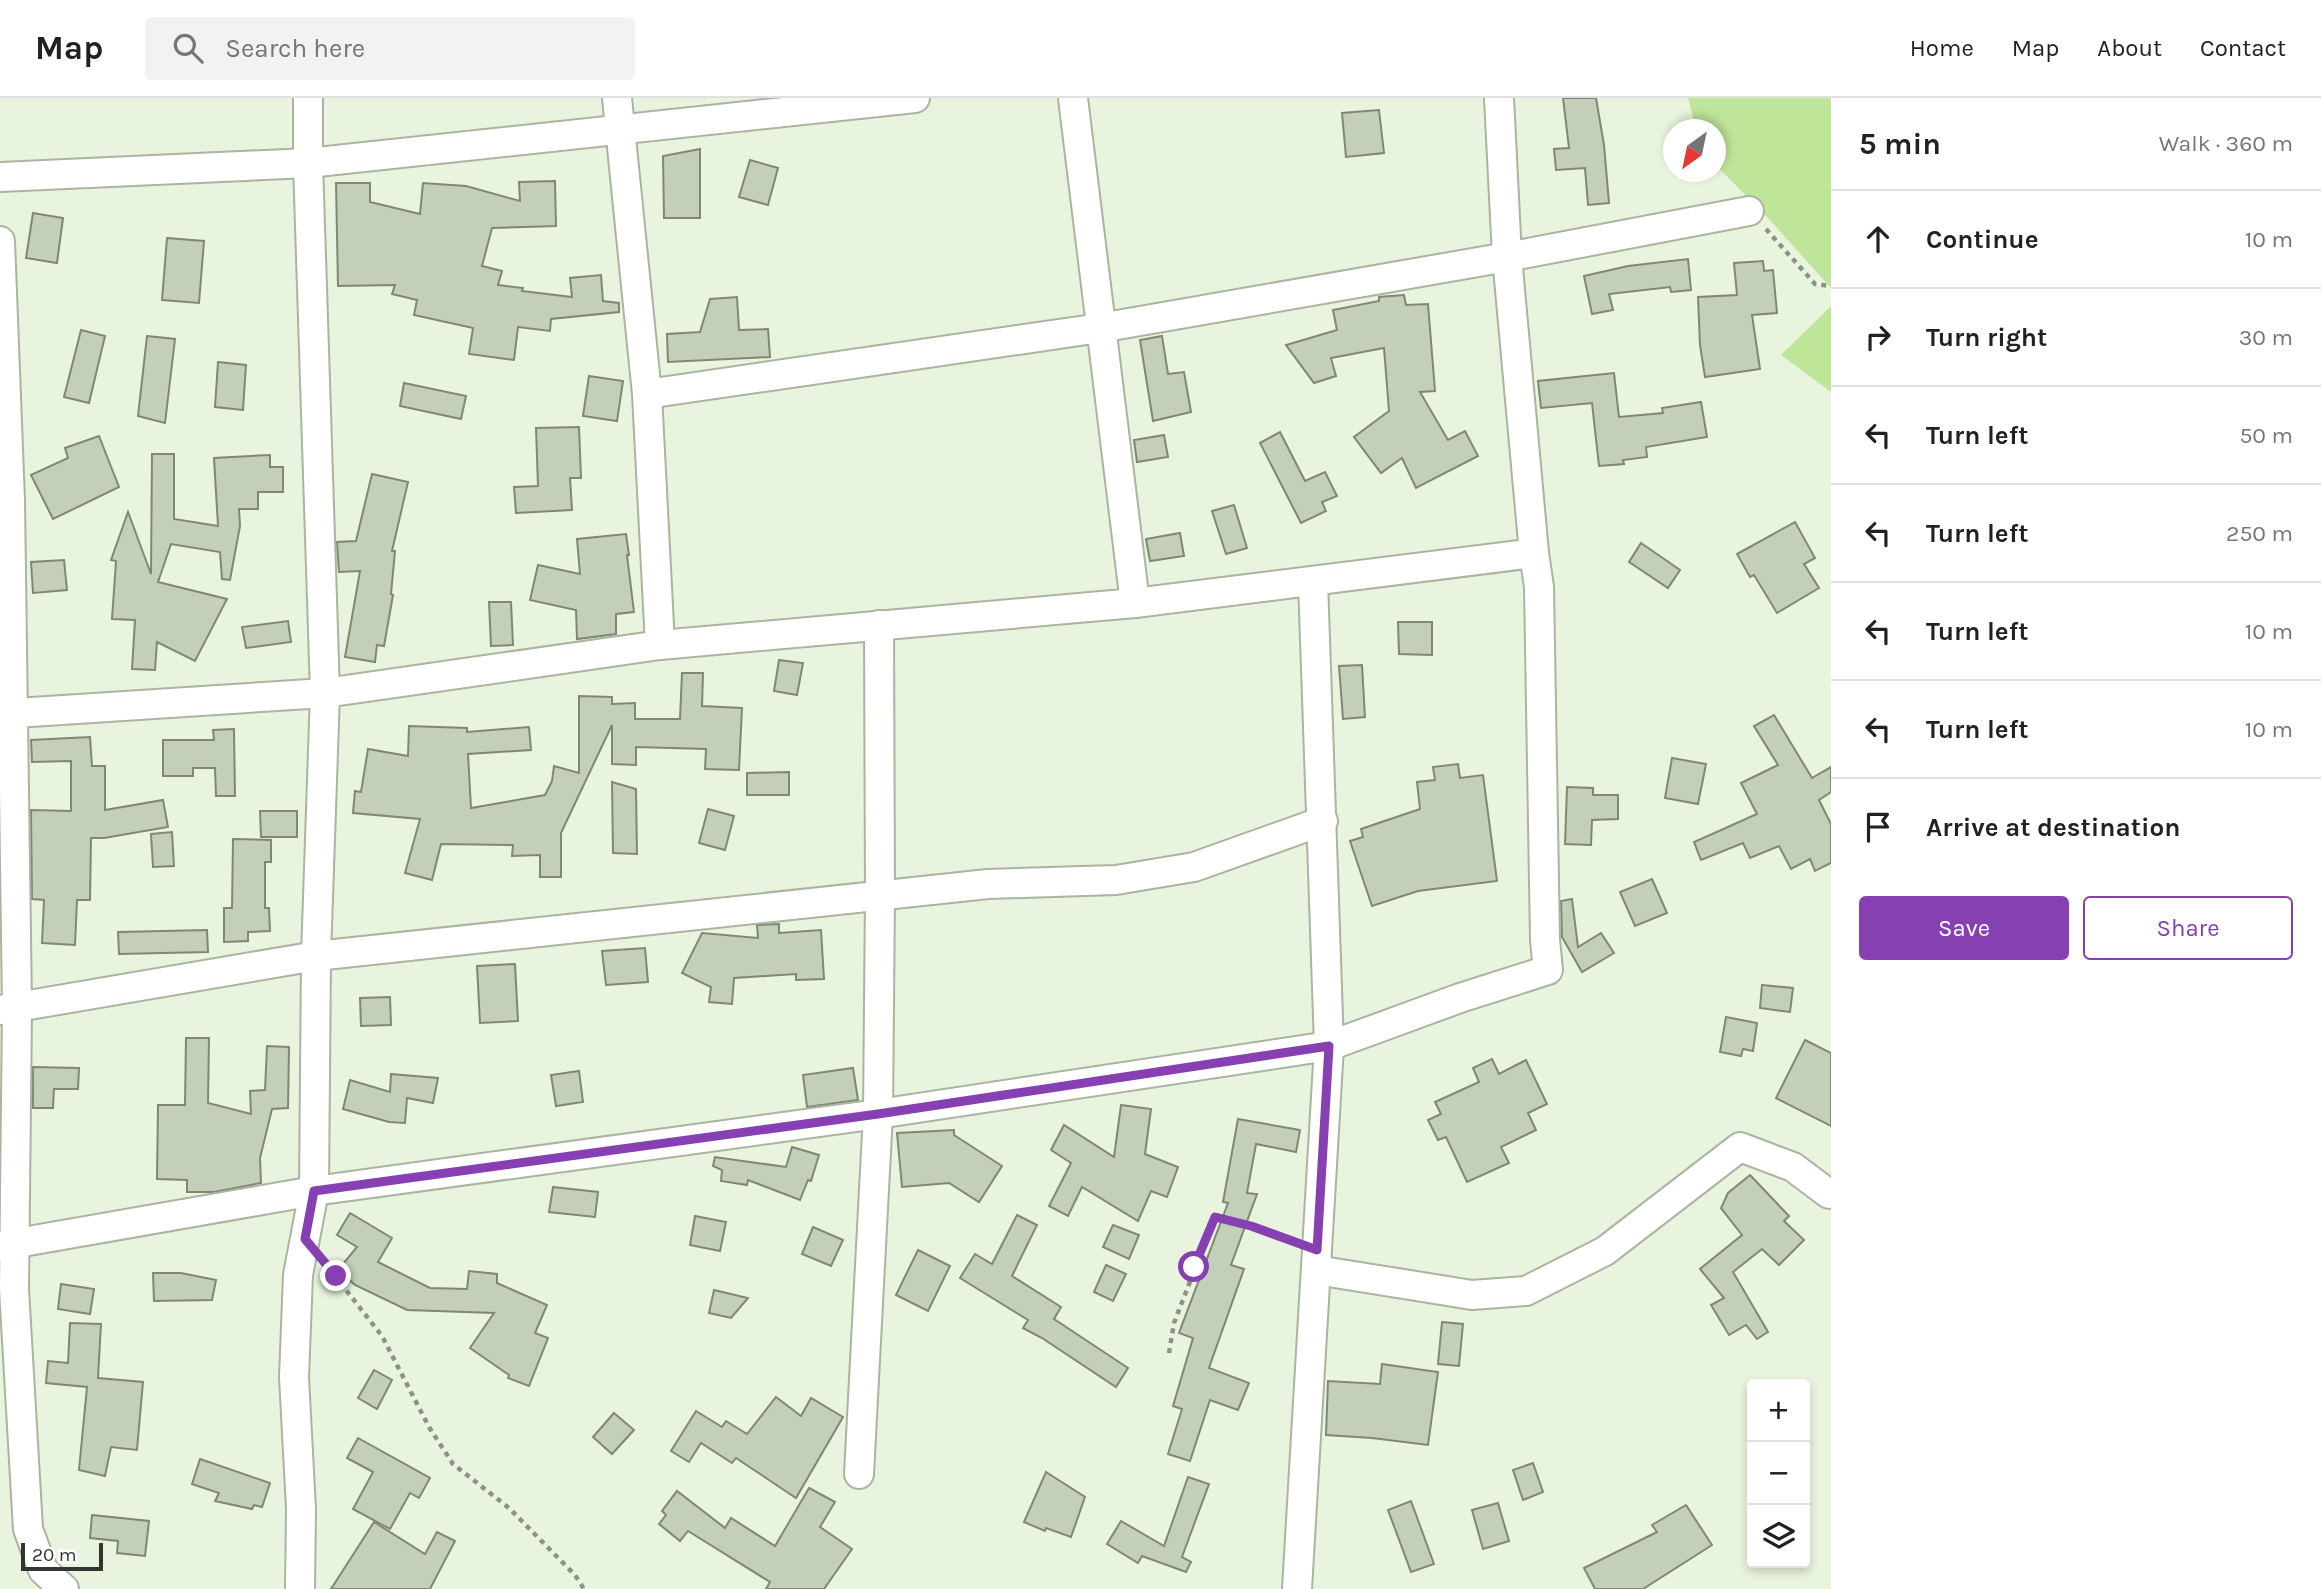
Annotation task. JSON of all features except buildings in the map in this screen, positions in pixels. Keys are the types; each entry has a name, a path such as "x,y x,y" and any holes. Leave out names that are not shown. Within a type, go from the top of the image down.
{"street":[{"path":"300,1589 301,1509 294,1377 298,1275 314,1191 316,956 325,693 308,98"},
{"path":"617,98 647,394 660,645"},
{"path":"0,177 308,163 915,98"},
{"path":"1073,98 1135,603"},
{"path":"8,1245 314,1191 878,1114 1329,1046 1460,998 1548,970 1539,587 1507,257 1499,98"},
{"path":"647,394 1100,328 1507,257 1749,211"},
{"path":"0,241 9,486 6,713 8,1245 14,1289 28,1530 43,1570 64,1589"},
{"path":"6,713 325,693 660,645 1135,603 1534,553"},
{"path":"1297,1589 1329,1046 1313,581"},
{"path":"859,1474 878,1114 879,625"},
{"path":"9,1009 316,956 988,884 1116,880 1194,867 1322,821"},
{"path":"1317,1260 1472,1295 1526,1291 1605,1251 1740,1147 1793,1167 1829,1194"}],"path":[{"path":"1749,211 1815,284 1831,286"},
{"path":"1169,1353 1174,1323 1215,1217 1251,1226 1317,1260"},
{"path":"305,1239 382,1336 429,1427 453,1464 509,1508 575,1575 584,1589"}],"green space":[{"path":"1688,98 1831,98 1831,288 1726,175 1726,119 1693,119"},
{"path":"1831,306 1831,392 1781,355"}],"route":[{"path":"336,1276 305,1239 314,1191 878,1114 1329,1046 1317,1250 1251,1226 1215,1217 1194,1267"}]}
